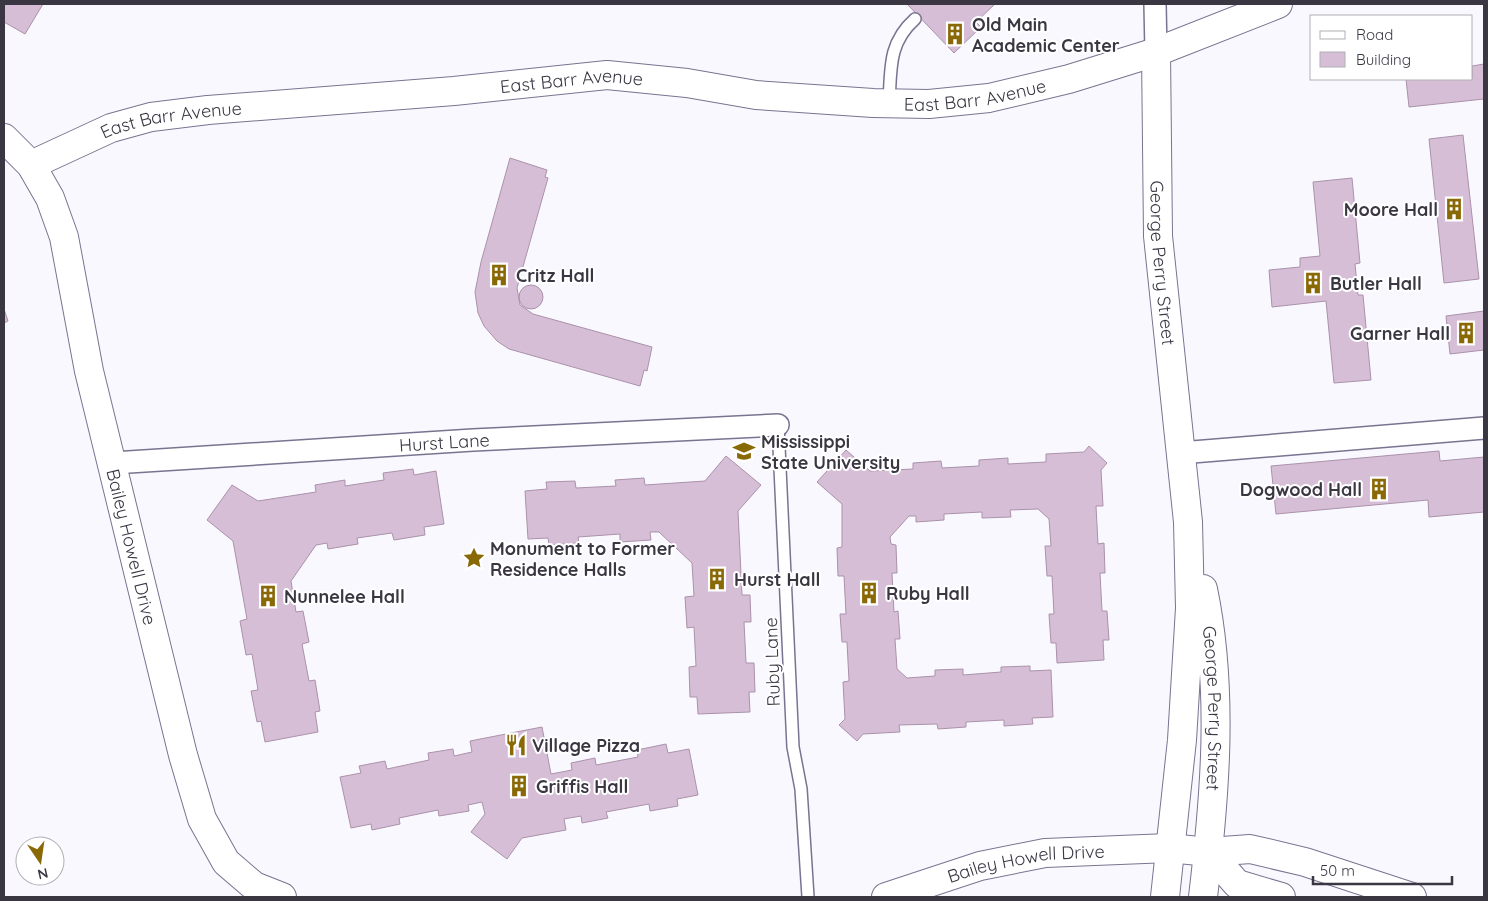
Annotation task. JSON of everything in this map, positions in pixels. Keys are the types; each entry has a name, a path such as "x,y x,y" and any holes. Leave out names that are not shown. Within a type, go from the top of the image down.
{"street":[{"name":"George Perry Street","path":"1156,4 1158,236 1188,522 1190,608 1182,740 1165,897"},
{"name":"East Barr Avenue","path":"31,165 111,128 151,117 208,110 454,91 607,75 687,83 756,95 930,104 989,98 1069,79 1156,52 1278,4"},
{"path":"4,138 31,165"},
{"name":"Bailey Howell Drive","path":"31,165 50,198 64,237 88,366 183,755 202,819 226,862 254,886 282,897"},
{"name":"Hurst Lane","path":"113,463 473,440 778,426"},
{"path":"1180,453 1484,428"},
{"name":"George Perry Street","path":"1188,522 1205,599 1215,683 1214,766 1209,852 1203,897"},
{"name":"Bailey Howell Drive","path":"886,897 980,866 1045,853 1169,848 1209,852"},
{"path":"1209,852 1250,849 1305,862 1412,897"},
{"path":"1209,852 1237,884 1282,897"}],"lane":[{"path":"889,103 892,51 902,30 915,19"},
{"name":"Ruby Lane","path":"778,426 793,747 801,789 808,897"}],"building":[{"path":"4,4 43,4 25,34 4,22"},
{"name":"Old Main Academic Center","path":"907,4 995,4 976,22 981,27 954,53"},
{"path":"1484,64 1484,99 1409,107 1406,80 1473,80 1473,66"},
{"name":"Moore Hall","path":"1463,135 1479,279 1444,283 1429,139"},
{"name":"Critz Hall","path":"510,158 547,170 545,177 548,178 517,288 520,305 533,314 652,347 647,371 644,370 640,386 509,349 497,341 484,326 478,313 475,292 481,262"},
{"name":"Butler Hall","path":"1352,178 1360,263 1355,264 1358,295 1363,295 1371,380 1334,383 1326,301 1272,307 1269,270 1300,267 1300,258 1320,256 1313,182"},
{"path":"531,285 536,286 542,292 542,302 536,308 531,309 526,308 520,302 519,297 520,292 526,286"},
{"path":"4,309 8,321 4,323"},
{"name":"Garner Hall","path":"1484,311 1484,350 1450,354 1446,316"},
{"name":"Ruby Hall","path":"1089,446 1107,463 1101,470 1103,506 1096,506 1098,544 1104,543 1105,573 1100,573 1102,611 1107,611 1109,640 1103,640 1104,660 1057,663 1056,643 1051,643 1049,614 1054,614 1052,576 1047,576 1045,546 1051,546 1049,519 1038,509 1010,510 1011,517 982,518 982,512 944,514 944,520 916,522 916,516 909,516 890,537 891,544 896,545 897,573 892,573 894,612 898,611 900,639 895,639 897,669 907,678 935,676 935,670 963,669 963,675 1001,672 1001,667 1030,666 1030,671 1051,670 1053,717 1032,718 1033,724 1004,726 1004,720 966,722 966,727 938,729 937,724 899,725 900,732 863,734 857,741 839,725 845,719 843,682 849,681 847,642 842,642 840,614 846,614 844,576 838,576 837,548 842,547 842,504 817,482 846,450 870,471 913,469 913,463 941,461 942,468 979,466 979,460 1008,458 1008,464 1046,462 1046,454 1084,452"},
{"name":"Dogwood Hall","path":"1439,451 1440,461 1484,457 1484,512 1429,517 1428,500 1276,514 1271,466"},
{"name":"Hurst Hall","path":"726,456 761,485 738,511 742,595 750,595 751,622 744,622 746,663 754,663 755,692 749,692 750,712 698,714 697,697 690,697 689,667 696,666 694,627 687,628 685,597 694,596 692,563 659,532 650,532 651,540 620,542 620,534 578,537 579,543 549,545 548,538 528,539 525,491 547,489 546,482 575,481 576,488 616,486 615,480 644,478 645,485 705,481"},
{"name":"Nunnelee Hall","path":"413,469 414,475 436,471 444,524 424,527 425,535 394,540 392,533 357,538 358,544 328,549 327,543 316,545 291,581 296,612 303,611 309,642 302,644 309,681 315,680 320,711 315,712 318,732 265,742 261,721 257,722 251,691 258,690 252,654 246,655 240,621 247,619 233,541 207,520 232,485 258,501 316,492 315,485 345,480 345,486 384,480 383,473"},
{"name":"Griffis Hall","path":"542,727 551,774 572,770 571,763 595,758 596,765 638,757 637,750 666,744 668,753 689,749 698,795 677,799 678,806 650,811 649,804 606,812 608,818 582,823 581,816 564,819 566,830 522,838 507,859 471,832 485,814 482,802 468,805 469,811 439,816 438,810 399,818 400,824 372,830 371,824 351,828 340,777 361,773 359,766 385,761 387,769 429,760 428,753 453,749 454,756 472,752 470,741"}],"place":[{"name":"Old Main Academic Center","path":"955,34"},
{"name":"Moore Hall","path":"1454,209"},
{"name":"Critz Hall","path":"499,275"},
{"name":"Butler Hall","path":"1313,283"},
{"name":"Garner Hall","path":"1466,333"},
{"name":"Mississippi State University","path":"744,451"},
{"name":"Dogwood Hall","path":"1379,489"},
{"name":"Monument to Former Residence Halls","path":"474,558"},
{"name":"Hurst Hall","path":"717,579"},
{"name":"Ruby Hall","path":"869,593"},
{"name":"Nunnelee Hall","path":"268,596"},
{"name":"Village Pizza","path":"516,745"},
{"name":"Griffis Hall","path":"519,786"}]}
